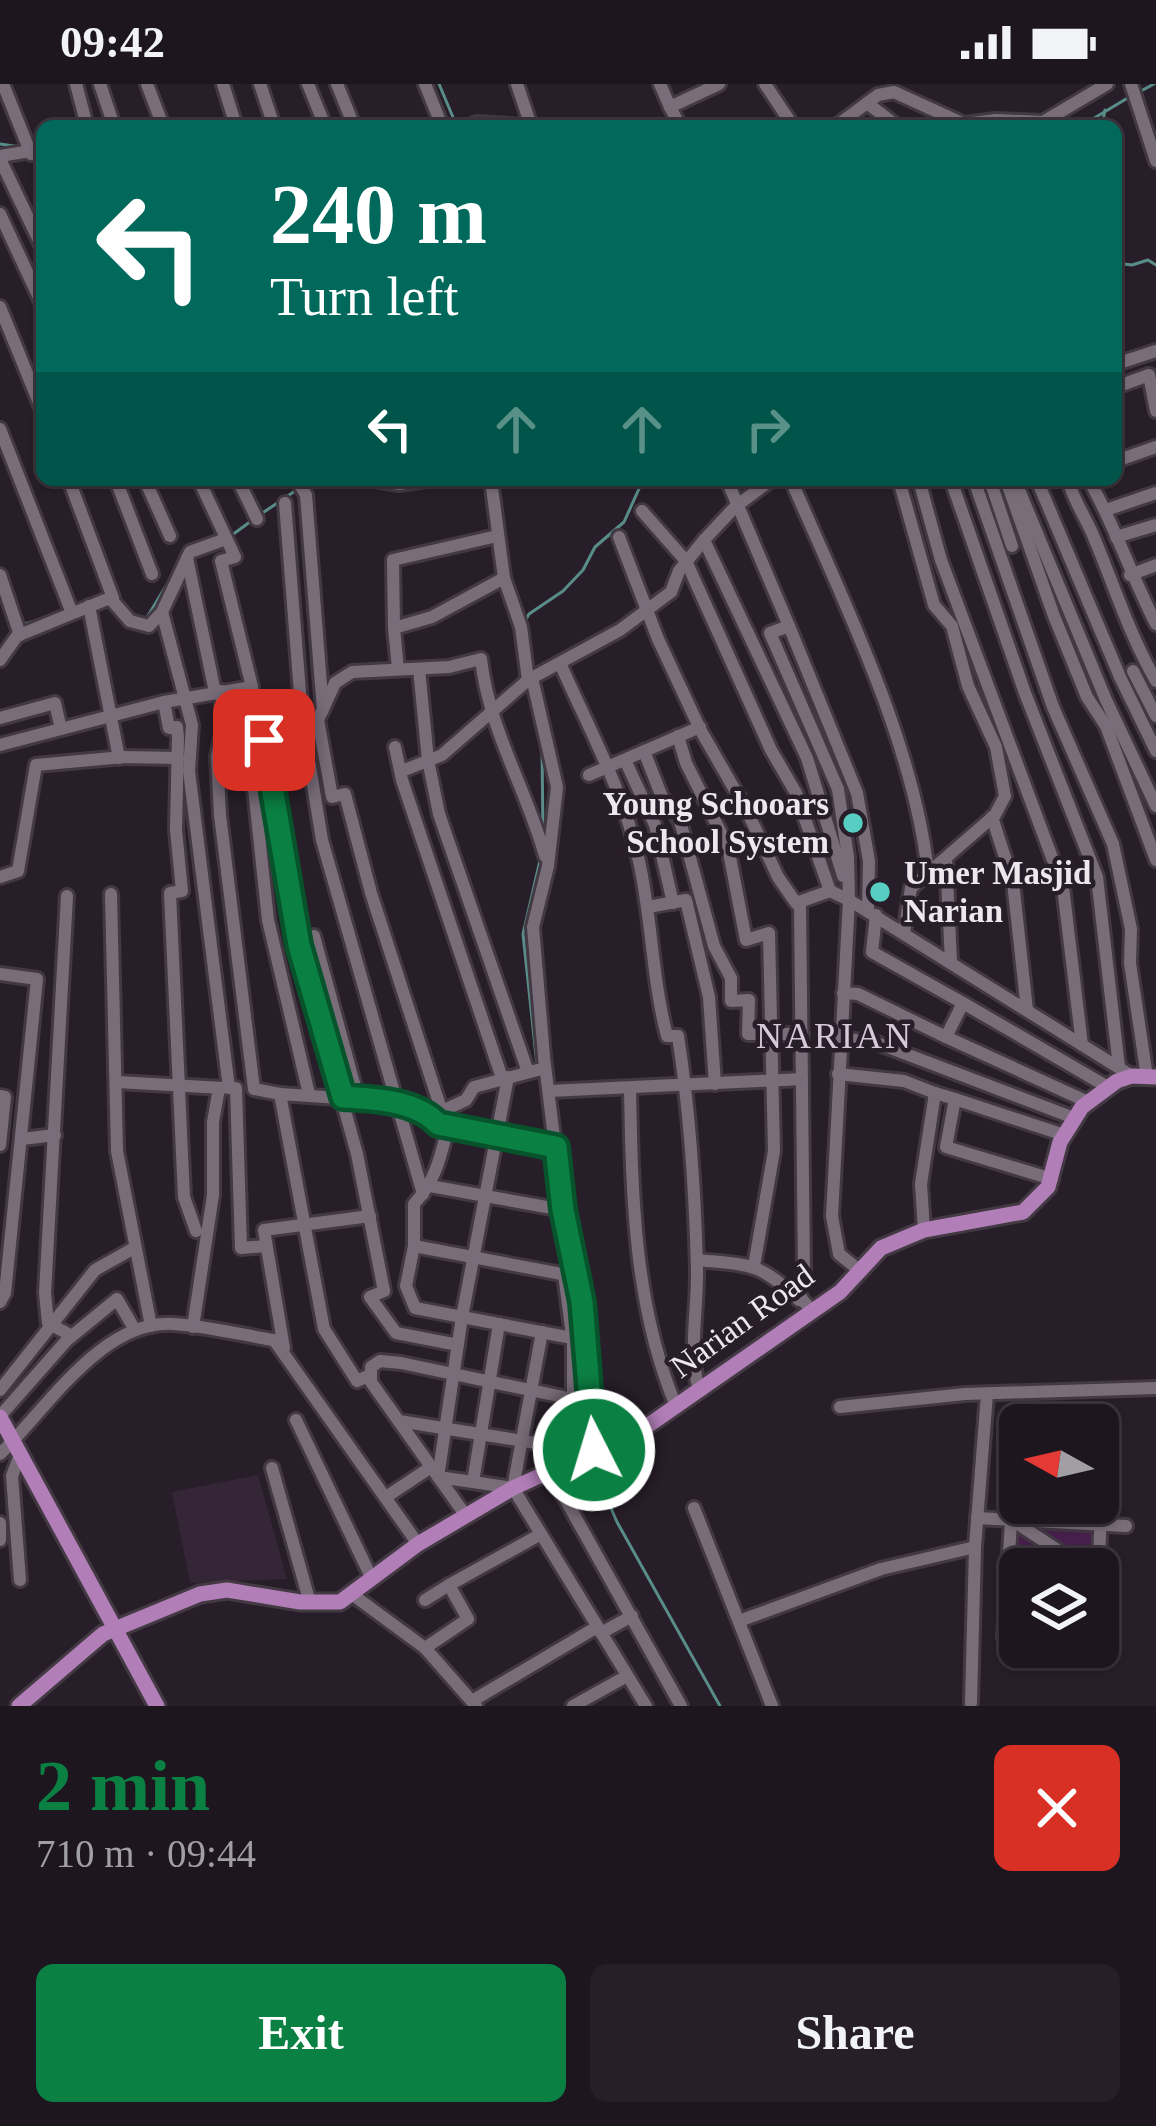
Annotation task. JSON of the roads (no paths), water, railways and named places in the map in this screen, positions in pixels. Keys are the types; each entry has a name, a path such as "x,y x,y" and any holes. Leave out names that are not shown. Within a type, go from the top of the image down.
{"main road":[{"path":"1052,1179 1064,1135 1074,1118 1106,1087 1138,1074"},
{"name":"Narian Road","path":"19,1706 93,1641 115,1627 190,1597 221,1590 310,1603 340,1602 418,1544 513,1488 573,1454 643,1429 807,1306 840,1292 880,1248 924,1230 1023,1212 1052,1179"},
{"path":"0,1416 11,1450 157,1706"}],"street":[{"path":"3,84 36,152 0,158 36,235"},
{"path":"76,84 85,120"},
{"path":"100,84 112,120"},
{"path":"147,84 161,120"},
{"path":"223,84 234,120"},
{"path":"260,84 272,120"},
{"path":"308,84 323,120"},
{"path":"337,84 352,120"},
{"path":"425,84 440,120"},
{"path":"518,84 527,120"},
{"path":"660,84 677,120"},
{"path":"766,84 789,120"},
{"path":"1046,120 1107,84"},
{"path":"1131,84 1156,161"},
{"path":"670,106 716,85"},
{"path":"844,120 878,95 894,92 955,120"},
{"path":"867,103 889,120"},
{"path":"0,214 36,291"},
{"path":"0,307 36,395"},
{"path":"1122,362 1156,351"},
{"path":"1122,385 1149,375 1156,411"},
{"path":"0,429 72,613"},
{"path":"1122,458 1156,447"},
{"path":"71,486 113,598 136,622 148,626 162,612 190,552 226,539"},
{"path":"118,486 152,574"},
{"path":"148,486 170,536"},
{"path":"0,746 164,702 252,687 221,561 235,557 202,486"},
{"path":"241,486 257,519"},
{"path":"301,486 306,495 320,716 332,797 346,794 371,893 446,1135 427,1190 415,1204 406,1286 416,1308 572,1338"},
{"path":"492,486 504,578 521,627 556,788 548,866 533,927 545,1064 594,1450"},
{"path":"729,486 857,793 869,861 872,952"},
{"path":"402,771 461,740 530,679 649,610 671,592 704,540 737,505 764,486"},
{"path":"794,486 891,726 923,825 928,873"},
{"path":"901,486 934,605 952,626 968,686 996,747 1005,796 992,817 911,888 904,933"},
{"path":"921,486 941,560 1063,887 1082,1045"},
{"path":"953,486 1025,693 1097,877 1138,1074"},
{"path":"976,486 1053,707 1113,844 1130,928 1138,1074"},
{"path":"992,486 1012,546"},
{"path":"1008,486 1054,616 1087,697 1106,726 1156,860"},
{"path":"1017,486 1106,700 1156,806"},
{"path":"1040,486 1139,668 1156,751"},
{"path":"1070,486 1156,716"},
{"path":"1093,486 1130,575 1151,603 1156,624"},
{"path":"1106,509 1156,493"},
{"path":"285,503 302,718 332,882 427,1190"},
{"path":"641,511 686,562 796,794 830,891 1082,1045 1138,1074"},
{"path":"1116,537 1156,524"},
{"path":"398,669 393,560 497,536"},
{"path":"619,536 658,639 700,727 778,877 800,904 807,1306"},
{"path":"704,540 807,758 849,901"},
{"path":"187,557 224,725 217,756 220,815 254,1090"},
{"path":"1130,575 1156,565"},
{"path":"0,575 20,635"},
{"path":"394,628 433,617 504,578"},
{"path":"0,661 20,635 113,598"},
{"path":"89,606 118,758"},
{"path":"162,612 191,725 188,771 228,1088 241,1248 266,1246"},
{"path":"789,626 770,632 838,789 849,901 832,1216 839,1254 859,1270"},
{"path":"320,716 335,683 352,672 418,669 481,659 503,751 524,792 548,866"},
{"path":"560,663 607,767 639,856 662,1018 667,1036 678,1036 695,1195 698,1314 692,1366 700,1390"},
{"path":"1139,668 1156,681"},
{"path":"418,669 439,814 528,1072"},
{"path":"164,702 169,728 177,727 176,830 182,891 170,893 184,1196 196,1231"},
{"path":"0,718 56,704 62,729"},
{"path":"224,725 270,717 320,716"},
{"path":"270,717 272,737 264,740 299,945 343,1097 384,1291 370,1297 396,1333 458,1345"},
{"path":"247,723 268,920 309,1094"},
{"path":"589,775 700,727"},
{"path":"678,736 686,763 728,847 746,940 769,933 774,1151 754,1266"},
{"path":"395,747 505,1078 499,1136 435,1472"},
{"path":"644,751 662,797 680,821 714,946 731,978 731,1000 749,1000 748,1034 802,1034"},
{"path":"0,877 18,872 36,765 178,758"},
{"path":"625,760 655,825 673,902"},
{"path":"992,817 1013,882 1027,1010"},
{"path":"946,858 951,962"},
{"path":"800,904 830,891"},
{"path":"111,894 117,1151 151,1326"},
{"path":"67,896 45,1293 48,1323 71,1336"},
{"path":"648,907 686,900 704,967 715,1084"},
{"path":"314,936 358,1098"},
{"path":"847,948 872,952 1106,1087"},
{"path":"0,974 37,979 5,1293 0,1302"},
{"path":"843,993 858,994 1088,1102"},
{"path":"946,1037 963,1003"},
{"path":"840,1038 877,1043 1074,1118"},
{"path":"437,1117 466,1100 475,1087 545,1068 545,1064"},
{"path":"838,1074 904,1081 1064,1135"},
{"path":"549,1091 802,1079"},
{"path":"117,1082 400,1102 499,1136 556,1147"},
{"path":"193,1328 213,1195 213,1121 228,1088"},
{"path":"630,1089 632,1202 649,1328 676,1406"},
{"path":"280,1094 324,1329 357,1381 370,1375"},
{"path":"924,1230 921,1184 935,1094"},
{"path":"0,1096 5,1096 0,1145"},
{"path":"955,1100 946,1147 1052,1179"},
{"path":"22,1138 55,1135"},
{"path":"427,1190 563,1210"},
{"path":"284,1349 264,1230 370,1216"},
{"path":"414,1246 570,1276"},
{"path":"0,1390 95,1270 134,1248"},
{"path":"697,1261 754,1266 772,1274 807,1306"},
{"path":"399,1421 522,1440 573,1454 570,1276"},
{"path":"0,1416 71,1336 117,1299 135,1330"},
{"path":"472,1482 499,1324"},
{"path":"20,1580 11,1450 102,1346 151,1326 274,1340 418,1544"},
{"path":"542,1332 513,1488 646,1706"},
{"path":"466,1516 371,1382 371,1367 380,1361 573,1399"},
{"path":"840,1407 987,1394 1156,1388"},
{"path":"971,1703 975,1547 987,1394"},
{"path":"296,1420 372,1579"},
{"path":"272,1468 310,1603"},
{"path":"548,1470 681,1706"},
{"path":"386,1497 435,1472 513,1488"},
{"path":"694,1508 772,1706"},
{"path":"977,1518 999,1519"},
{"path":"0,1522 0,1540"},
{"path":"1017,1524 1054,1548"},
{"path":"1099,1548 1100,1524 1126,1526"},
{"path":"425,1600 541,1534"},
{"path":"739,1621 881,1569 975,1547"},
{"path":"424,1648 468,1619 449,1585"},
{"path":"352,1595 424,1648 474,1704 599,1630 632,1616"},
{"path":"573,1706 627,1676"}],"waterway":[{"path":"439,84 454,120"},
{"path":"1139,92 1154,84"},
{"path":"1091,120 1131,96"},
{"path":"897,100 941,120"},
{"path":"1103,120 1105,110"},
{"path":"0,144 21,147"},
{"path":"1122,264 1148,260 1156,265"},
{"path":"525,621 563,591 583,570 595,547 624,522 640,486"},
{"path":"261,514 298,489"},
{"path":"232,535 254,519"},
{"path":"146,619 175,571"},
{"path":"21,625 46,618"},
{"path":"542,748 543,834"},
{"path":"537,1065 523,934 541,856"},
{"path":"584,1395 585,1441"},
{"path":"593,1467 617,1522 720,1706"}],"place":[{"name":"Young Schooars School System","path":"853,823"},
{"name":"Umer Masjid Narian","path":"880,892"}],"district":[{"name":"NARIAN","path":"835,1036"}]}
